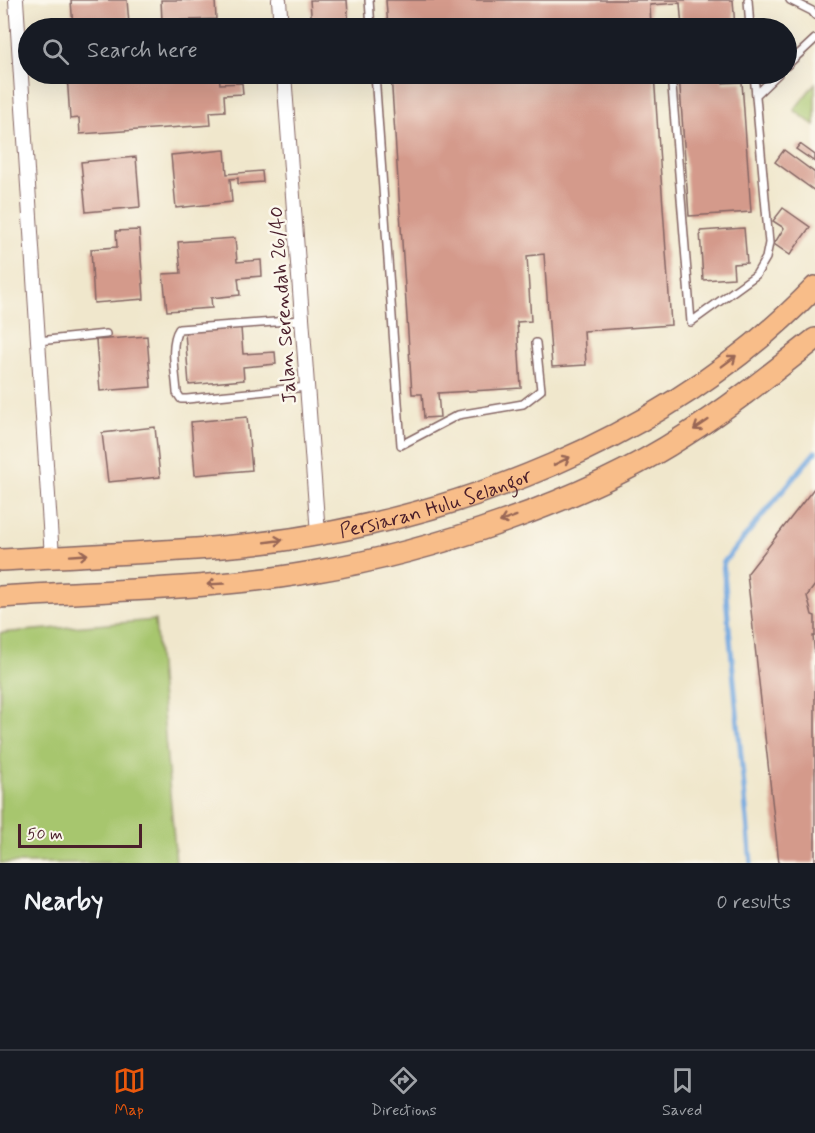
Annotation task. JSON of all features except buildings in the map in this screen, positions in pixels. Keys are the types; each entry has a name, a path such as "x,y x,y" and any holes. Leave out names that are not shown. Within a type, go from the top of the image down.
{"main road":[{"name":"Persiaran Hulu Selangor","path":"0,560 244,545 318,534 410,516 548,467 608,438 663,406 730,361 815,287"},
{"name":"Persiaran Hulu Selangor","path":"0,597 240,582 313,572 420,547 488,526 555,502 617,474 683,438 741,398 815,339"}],"street":[{"path":"16,0 18,31"},
{"path":"279,0 280,18"},
{"path":"21,84 52,557"},
{"name":"Jalan Serendah 26/40","path":"285,84 318,534"}],"lane":[{"path":"369,0 370,18"},
{"path":"748,0 749,18"},
{"path":"790,0 812,11 815,15"},
{"path":"797,56 815,39"},
{"path":"376,84 401,445 458,415 523,404 541,390 536,343"},
{"path":"672,84 691,322 756,275 766,258 769,243 755,84"},
{"path":"756,95 768,84"},
{"path":"302,320 179,329 175,335 177,393 181,399 187,399 307,387"},
{"path":"38,341 106,334"}],"green space":[{"path":"815,83 815,126 794,110"},
{"path":"155,620 176,863 0,863 0,633"}],"waterway":[{"path":"751,863 723,563 815,452"}]}
